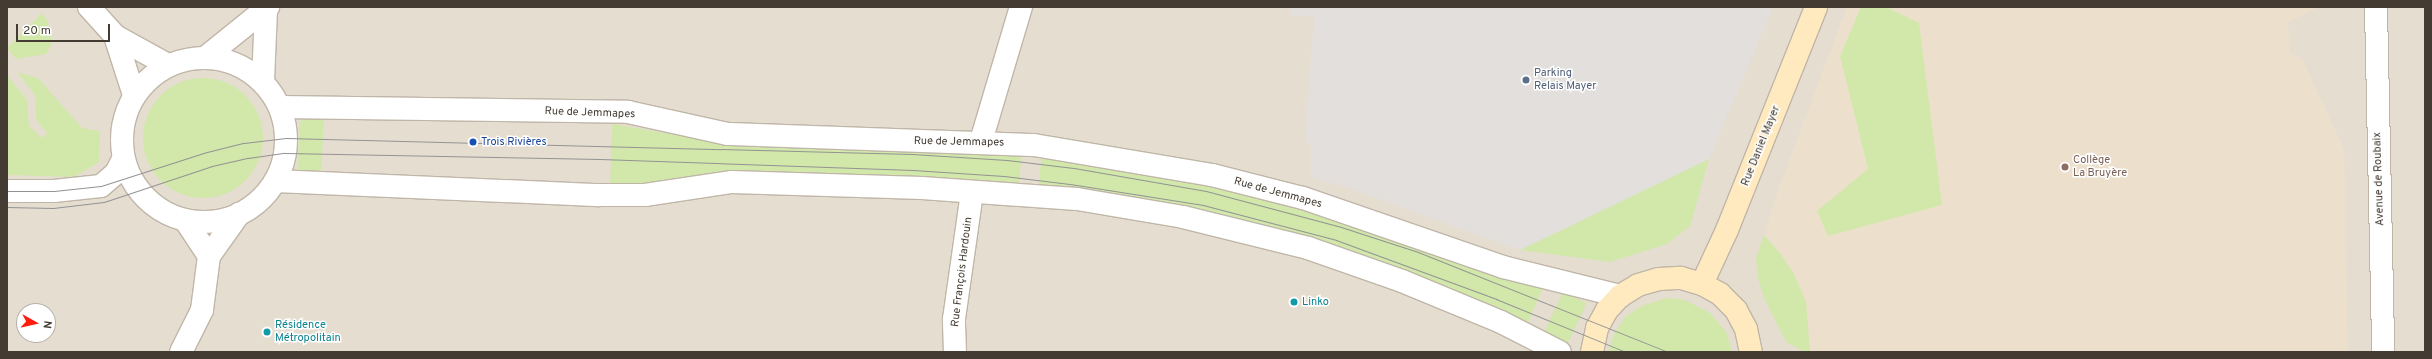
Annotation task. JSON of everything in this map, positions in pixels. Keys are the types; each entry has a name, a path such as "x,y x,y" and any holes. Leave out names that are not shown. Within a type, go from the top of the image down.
{"main road":[{"name":"Rue Daniel Mayer","path":"1702,284 1727,230 1816,7"},
{"path":"1592,352 1597,328 1607,310 1620,296 1638,285 1659,279 1681,278 1702,284 1720,294 1736,310 1746,328 1752,351"}],"street":[{"path":"89,7 115,36 168,65"},
{"path":"981,142 1021,7"},
{"name":"Avenue de Roubaix","path":"2376,7 2383,352"},
{"path":"206,57 267,9"},
{"path":"263,82 267,9"},
{"path":"115,36 134,95"},
{"path":"206,57 234,63 247,69 263,82 280,107 286,132 284,158 275,182 260,200 239,214 213,222 185,220 164,212 152,204 138,190 123,159 121,137 125,115 134,95 149,78 168,65 186,59 206,57"},
{"name":"Rue de Jemmapes","path":"280,107 628,112 728,134 1034,145 1219,177 1303,198 1503,267 1620,296"},
{"path":"7,191 54,191 101,186 116,174 123,159"},
{"path":"275,182 600,195 645,195 732,182 922,188 1077,199 1183,217 1308,248 1402,280 1501,322 1560,352"},
{"name":"Rue François Hardouin","path":"955,352 954,319 972,192"},
{"path":"181,352 202,310 209,256 239,214"},
{"path":"185,220 209,256"}],"shaded area":[{"path":"7,7 2425,7 2425,352 7,352"},
{"name":"Parking Relais Mayer","path":"1292,7 1773,7 1709,159 1520,250 1340,185 1311,178 1311,144 1305,143 1314,16 1291,16"},
{"name":"Collège La Bruyère","path":"1847,7 2319,7 2288,22 2290,53 2302,59 2344,149 2348,352 1810,352 1806,302 1794,274 1779,252 1764,235 1780,185"}],"green space":[{"path":"1861,7 1886,7 1919,23 1942,205 1828,236 1817,211 1868,169 1840,56"},
{"path":"42,13 48,22 52,43 46,54 16,59 7,48"},
{"path":"17,72 38,78 82,128 100,131 99,162 74,177 7,175 8,76 27,100 29,126 42,138 47,133 36,120 35,95"},
{"path":"203,78 226,82 246,95 259,115 263,138 259,161 246,181 226,194 203,198 180,194 160,181 147,161 143,138 147,115 160,95 180,82"},
{"path":"303,116 324,116 321,177 298,172 299,126"},
{"path":"612,124 711,141 1022,149 1019,186 714,173 610,189"},
{"path":"1042,154 1186,178 1270,199 1544,285 1526,327 1490,305 1426,280 1038,188"},
{"path":"1709,159 1690,226 1667,244 1610,262 1520,250"},
{"path":"1764,235 1779,252 1794,274 1806,302 1810,352 1805,352 1786,342 1764,298 1758,278 1756,258"},
{"path":"1563,292 1587,303 1566,346 1543,336"},
{"path":"1667,298 1685,300 1710,313 1727,333 1732,352 1608,352 1614,334 1625,317 1641,306"}],"tram line":[{"path":"7,191 54,191 101,186 207,152 244,143 286,138 912,154 1007,160 1074,168 1206,191 1341,227 1418,252 1668,352"},
{"path":"7,207 53,208 104,202 212,166 248,158 285,153 600,159 913,170 1004,176 1070,184 1203,205 1336,240 1496,299 1626,352"}],"place":[{"name":"Parking Relais Mayer","path":"1526,80"},
{"name":"Trois Rivières","path":"473,142"},
{"name":"Collège La Bruyère","path":"2065,167"},
{"name":"Linko","path":"1294,302"},
{"name":"Résidence Métropolitain","path":"267,332"}]}
